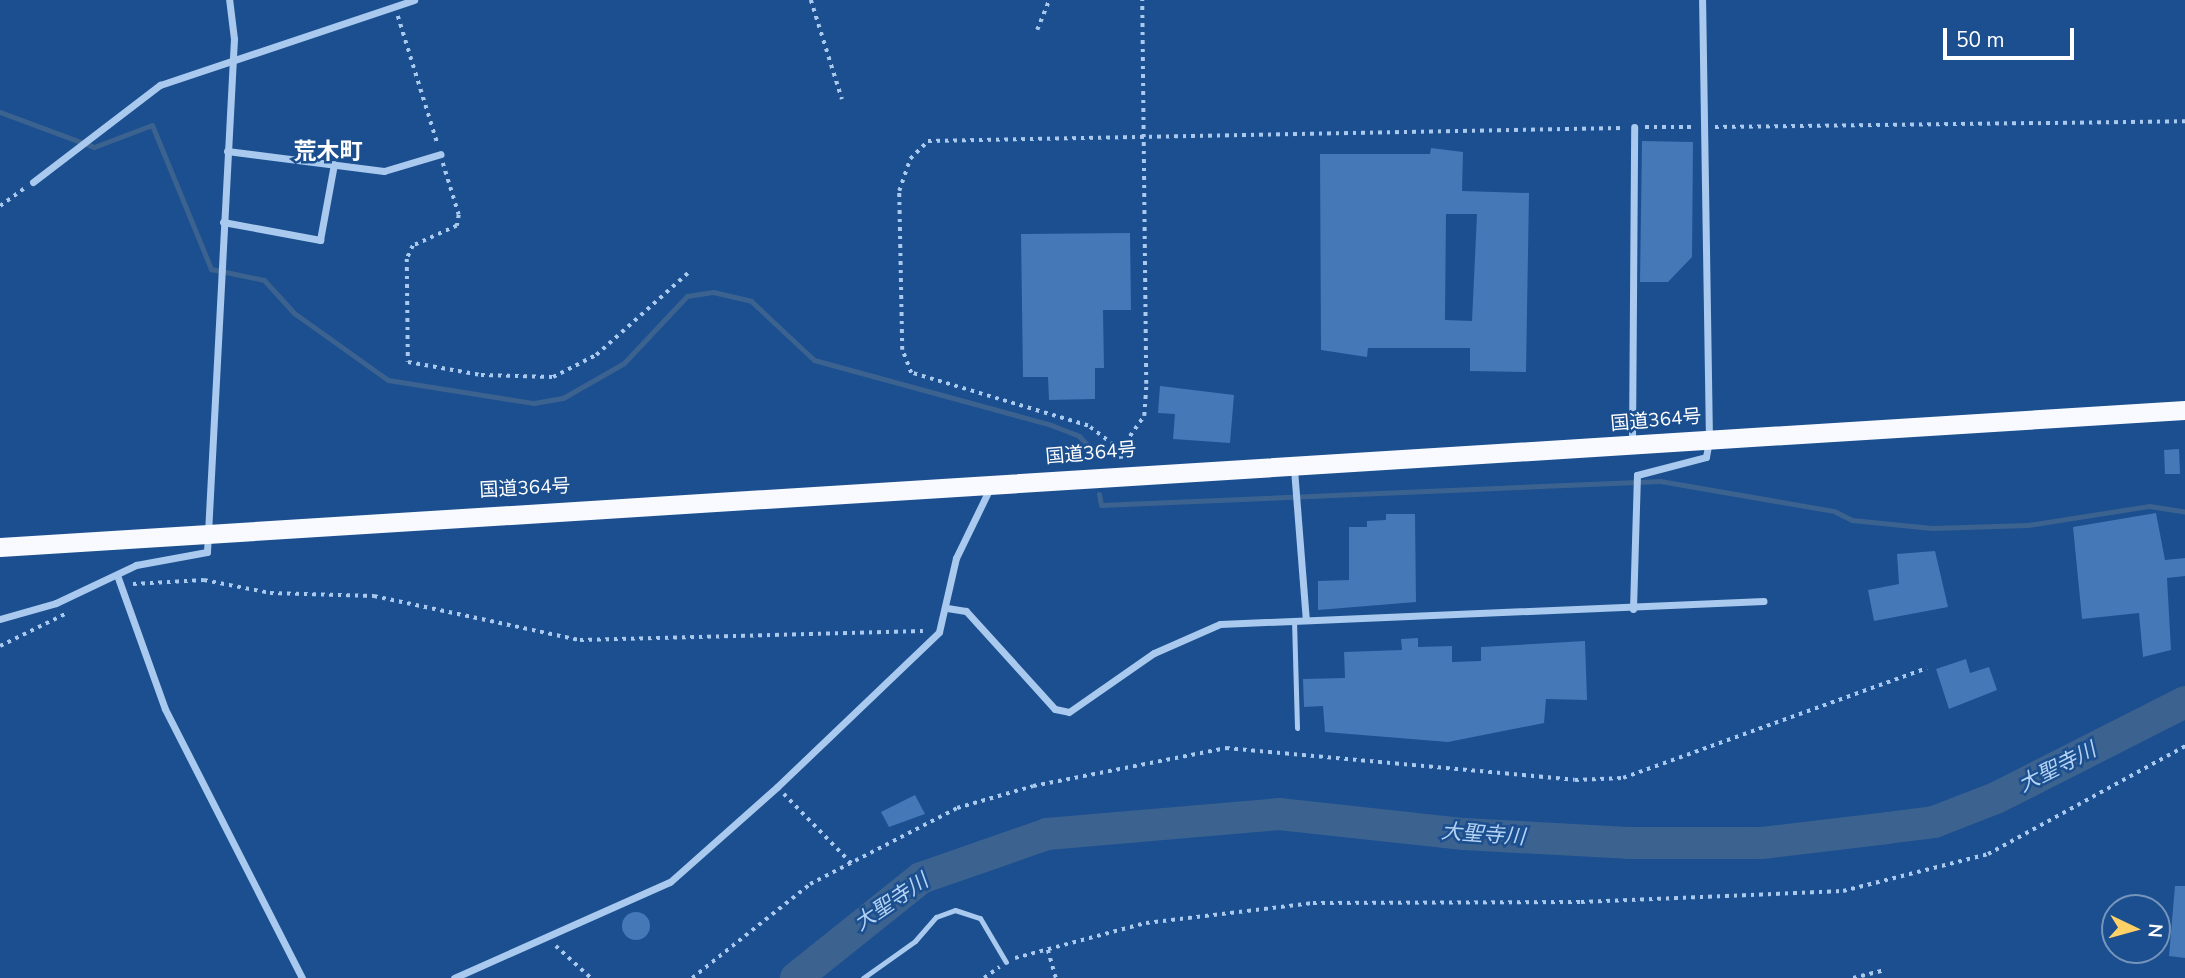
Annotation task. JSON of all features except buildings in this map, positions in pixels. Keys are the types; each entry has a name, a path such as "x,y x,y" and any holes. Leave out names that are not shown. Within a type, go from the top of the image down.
{"highway":[{"name":"国道364号","path":"0,547 209,529 991,486 1124,473 1294,468 2185,410"}],"street":[{"path":"0,619 152,560 199,556 207,552 231,57 229,0"},
{"path":"33,182 133,102 231,57 414,0"},
{"path":"1633,609 1637,475 1706,457 1709,440 1702,0"},
{"path":"1632,447 1634,127"},
{"path":"227,151 384,171 441,154"},
{"path":"223,222 320,240 334,164"},
{"path":"1294,468 1306,620"},
{"path":"454,978 670,882 778,787 939,632 947,608 956,558 991,486"},
{"path":"117,575 165,709 302,978"},
{"path":"947,608 965,611 1055,709 1069,712 1154,653 1207,628 1294,620 1633,609 1764,601"}],"lane":[{"path":"1294,620 1297,728"},
{"path":"863,978 915,941 936,917 955,910 980,918 1006,962"}],"path":[{"path":"811,0 842,99"},
{"path":"1037,30 1049,0"},
{"path":"1120,450 1144,416 1142,0"},
{"path":"396,7 459,215 457,226 413,247 407,259 408,362 514,379 553,377 596,355 688,273"},
{"path":"1124,473 1120,450 1088,426 911,373 902,350 899,191 910,159 941,138 1143,133 2185,121"},
{"path":"0,206 33,182"},
{"path":"122,587 204,580 270,593 374,596 580,640 939,632"},
{"path":"0,646 78,607"},
{"path":"692,978 780,903 957,808 1033,786 1226,748 1575,780 1632,777 1835,697 1927,668"},
{"path":"984,978 1006,962 1146,923 1313,903 1581,902 1843,891 1988,854 2185,747"},
{"path":"778,787 852,864"},
{"path":"550,937 591,978"},
{"path":"1048,949 1056,978"},
{"path":"1853,978 1885,970"}],"waterway":[{"path":"0,112 94,147 152,125 211,269 264,280 294,313 388,380 534,403 563,398 624,363 687,296 713,292 751,301 814,360 1051,425 1079,436 1096,454"},
{"path":"1099,494 1101,505 1660,481 1834,511 1852,520 1932,528 2028,525 2149,506 2185,512"},
{"name":"大聖寺川","path":"796,978 921,878 1047,834 1279,814 1464,834 1628,843 1762,843 1934,822 1996,798 2185,702"}],"district":[{"name":"荒木町","path":"328,152"}]}
